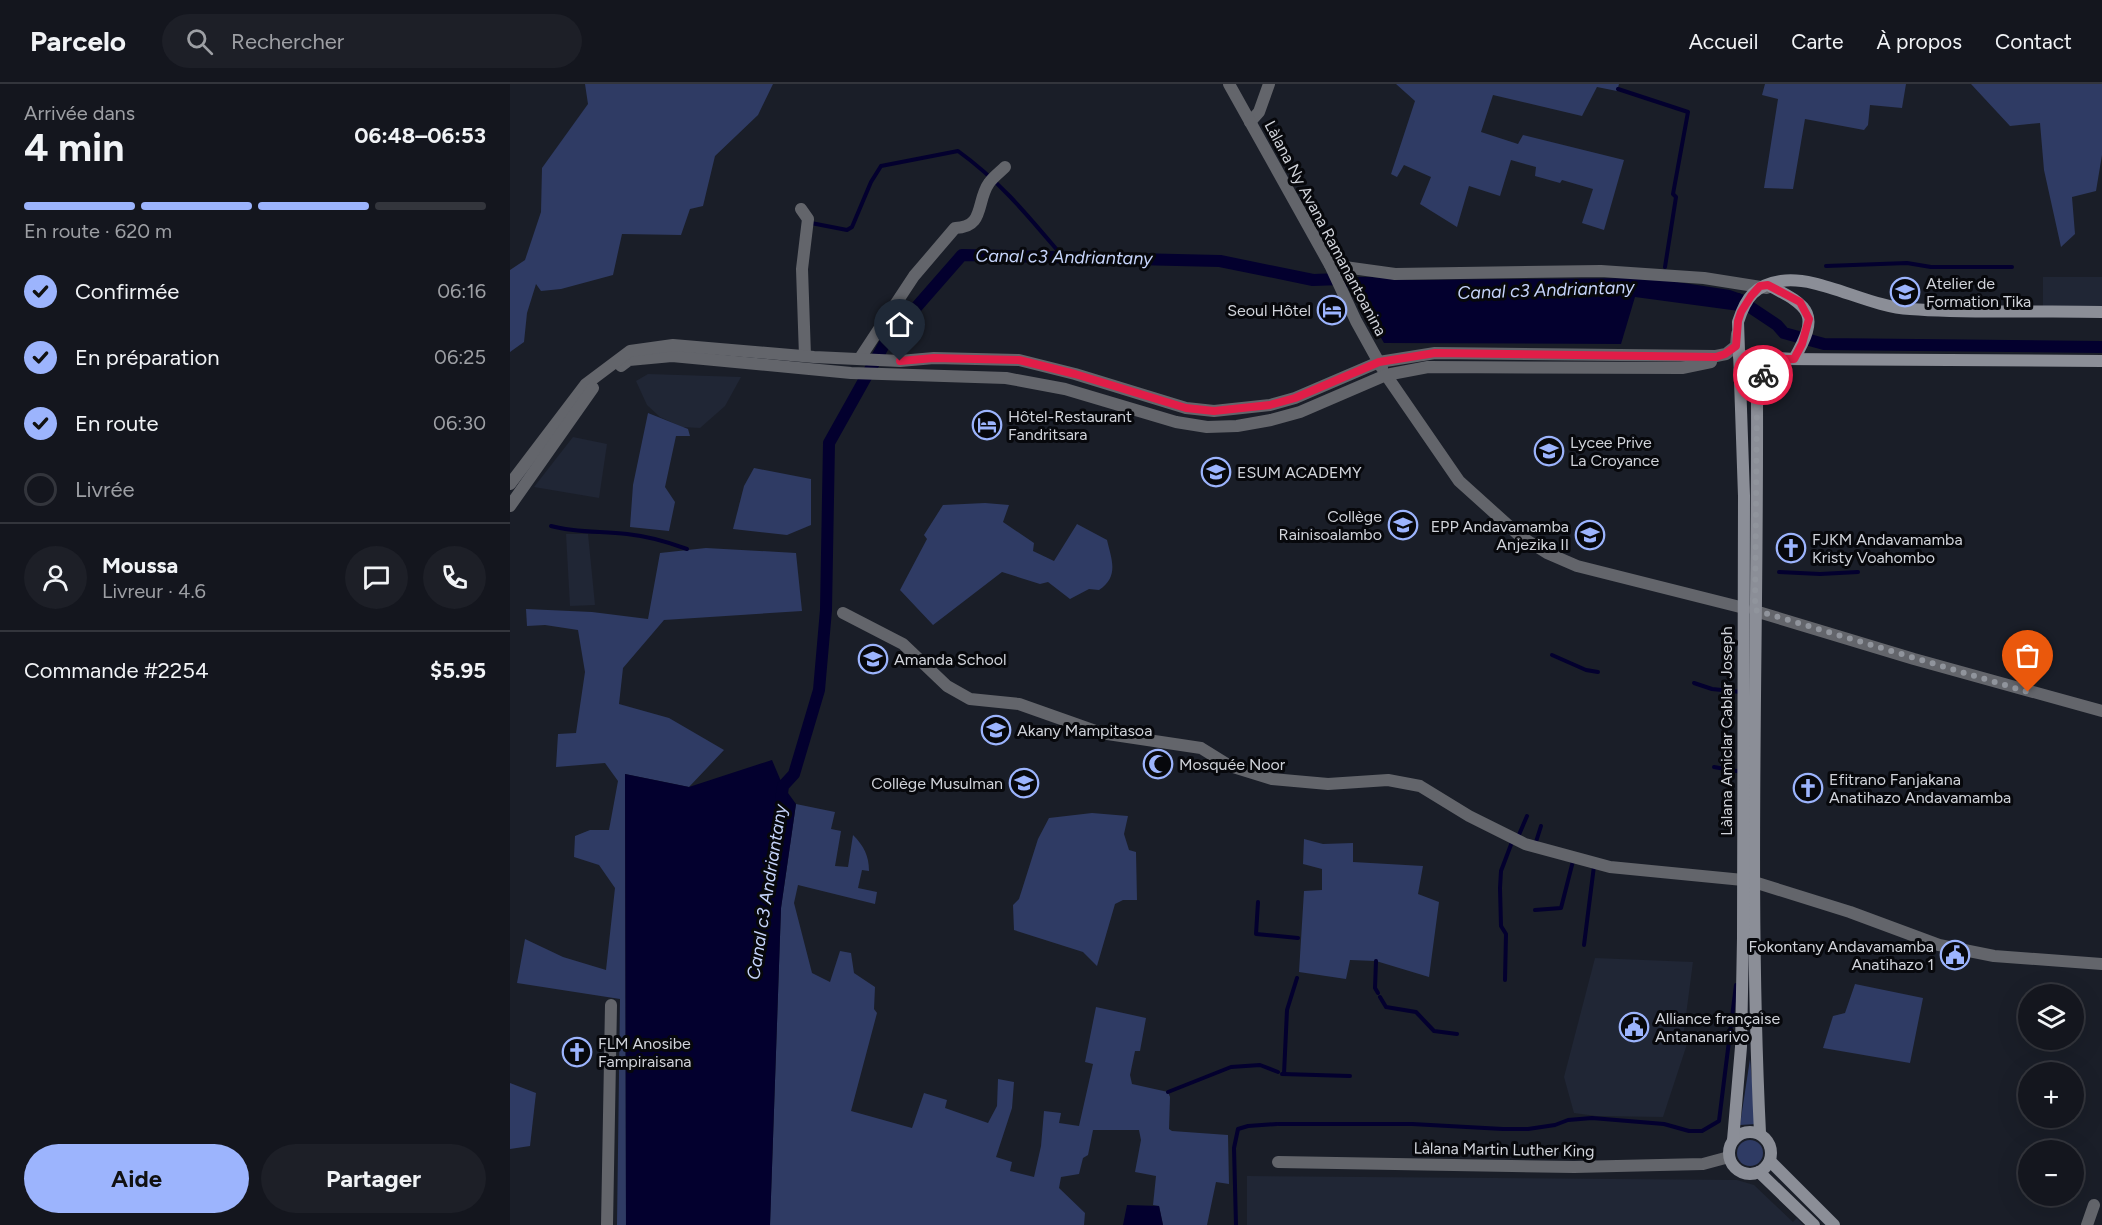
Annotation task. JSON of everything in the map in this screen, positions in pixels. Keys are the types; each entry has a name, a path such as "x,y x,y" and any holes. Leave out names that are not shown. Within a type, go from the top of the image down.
{"main road":[{"path":"1739,317 1751,296 1764,285 1788,281 1810,282 1872,303 1909,309 2102,312"},
{"path":"1764,285 1800,302 1806,311 1808,328 1794,359 1775,359"},
{"name":"Làlana Amiclar Cablar Joseph","path":"1739,317 1749,609"},
{"path":"1739,356 1775,359 2102,361"},
{"name":"Làlana Amiclar Cablar Joseph","path":"1733,1140 1742,1018 1748,881 1749,609 1757,398 1762,377 1775,359"},
{"name":"Làlana Amiclar Cablar Joseph","path":"1748,881 1760,1133"},
{"path":"1748,1131 1760,1133 1770,1145 1770,1161 1759,1172 1750,1174 1741,1172 1733,1166 1729,1157 1733,1140 1748,1131"},
{"path":"1770,1161 1834,1225"},
{"path":"1759,1172 1814,1225"}],"street":[{"name":"Làlana Ny Avana Ramanantoanina","path":"1229,84 1338,279 1356,321 1386,375 1459,481 1520,536 1547,553 1577,566 1749,609 1914,659 2102,711"},
{"path":"1250,122 1259,112 1269,84"},
{"path":"862,358 923,265 955,228 965,228 975,220 999,174"},
{"path":"801,209 808,219 802,269 805,356"},
{"path":"1330,265 1395,274 1601,272 1704,278 1767,288 1764,285"},
{"path":"510,484 586,384 630,351 673,345 900,361 934,358 1019,360 1075,374 1186,408 1214,411 1270,405 1295,398 1379,362 1435,353 1716,357 1736,346 1739,317"},
{"path":"510,506 592,389 629,360 672,356 851,373 1006,378 1065,389 1176,422 1207,427 1237,426 1300,412 1386,375 1428,367 1682,368 1739,356"},
{"path":"843,613 903,644 947,686 970,699 1019,704 1101,733 1201,748 1230,766 1272,779 1328,784 1388,780 1420,786 1469,816 1525,844 1610,867 1748,881 1850,912 1939,945 1994,956 2102,964"},
{"path":"607,1225 611,1005"},
{"name":"Làlana Martin Luther King","path":"1278,1162 1574,1167 1703,1164 1729,1157"},
{"path":"2087,1225 2094,1205"}],"shaded area":[{"path":"585,84 773,84 758,115 715,156 703,206 690,209 681,235 622,234 613,275 561,289 541,291 536,284 527,313 524,342 510,352 510,270 525,260 541,212 542,168 588,104"},
{"path":"1396,84 1619,84 1617,91 1597,87 1582,116 1493,95 1481,132 1518,144 1523,135 1624,160 1604,230 1582,223 1593,189 1562,180 1560,183 1535,176 1536,167 1511,160 1500,196 1469,186 1457,227 1420,204 1431,177 1404,165 1397,177 1391,174 1415,101"},
{"path":"1765,84 1906,84 1902,108 1870,105 1868,125 1864,130 1805,119 1793,189 1764,188 1778,99 1762,95"},
{"path":"1971,84 2102,84 2102,155 2096,191 2072,197 2075,234 2061,247 2044,170 2040,123 2010,126"},
{"path":"2043,277 2102,277 2102,311 2043,310"},
{"path":"648,374 741,377 725,406 700,428 682,427 660,417 647,405 636,381"},
{"path":"648,413 688,429 690,436 676,436 665,487 675,502 669,531 630,527 633,485"},
{"path":"573,437 607,444 599,498 534,487"},
{"path":"754,468 811,479 811,525 787,535 733,529 744,486"},
{"path":"985,503 1009,505 1003,522 1034,543 1033,551 1054,561 1077,524 1107,540 1112,574 1099,590 1089,589 1070,599 1048,582 1040,584 1002,572 933,625 900,590 927,539 924,535 943,505"},
{"path":"566,534 588,534 595,605 570,606"},
{"path":"706,548 796,553 802,611 664,620 623,668 619,704 669,718 724,750 689,787 625,774 626,1225 617,1225 620,999 517,983 525,939 563,957 606,970 615,888 599,865 574,857 575,836 590,830 609,830 618,781 605,763 556,767 558,734 576,733 585,672 578,630 545,625 527,626 526,609 592,612 648,619 660,553"},
{"path":"796,804 835,812 831,829 841,831 835,866 848,867 853,835 865,852 869,866 869,871 862,870 858,888 877,892 875,904 798,885 794,903 812,973 830,982 840,951 851,953 854,973 875,987 874,1009 877,1013 851,1111 912,1128 924,1093 947,1100 945,1108 988,1123 997,1106 998,1079 1014,1082 1012,1108 996,1157 1012,1162 1010,1171 1034,1177 1041,1146 1044,1111 1061,1113 1059,1123 1079,1126 1093,1064 1085,1062 1096,1007 1146,1018 1140,1051 1135,1051 1130,1075 1132,1084 1168,1092 1170,1097 1169,1129 1172,1131 1228,1135 1229,1184 1216,1182 1207,1225 1163,1225 1159,1206 1153,1205 1156,1176 1135,1172 1141,1140 1139,1130 1093,1130 1088,1155 1083,1158 1079,1174 1061,1177 1059,1188 1085,1213 1084,1225 770,1225 781,908"},
{"path":"1092,813 1128,816 1124,834 1129,850 1136,852 1137,900 1123,900 1115,904 1097,966 1083,952 1014,930 1013,905 1019,899 1038,839 1049,818"},
{"path":"1304,839 1323,844 1353,843 1353,862 1423,866 1418,894 1439,902 1429,977 1376,961 1350,960 1346,979 1299,972 1304,891 1322,890 1322,869 1303,864"},
{"path":"1595,958 1693,962 1683,1038 1689,1038 1663,1117 1596,1116 1574,1113 1564,1077"},
{"path":"1855,984 1923,998 1910,1063 1823,1048 1833,1016 1845,1013"},
{"path":"1750,1059 1756,1124 1740,1125"},
{"path":"510,1083 536,1093 530,1146 510,1149"},
{"path":"1750,1140 1759,1144 1763,1153 1759,1162 1750,1166 1741,1162 1737,1153 1741,1144"},
{"path":"1247,1176 1737,1180 1754,1185 1793,1222 1797,1218 1803,1225 1247,1225"}],"water":[{"path":"1346,277 1412,280 1651,278 1730,290 1750,297 1739,311 1635,297 1621,344 1384,343"},
{"path":"772,760 783,786 796,804 781,908 770,1225 626,1225 625,774 689,787"},
{"path":"1127,1205 1159,1206 1163,1225 1123,1225"}],"waterway":[{"path":"1618,89 1688,112 1673,194 1676,197 1665,267"},
{"path":"811,223 847,230 852,227 871,182 881,166 958,151 1001,188 1063,257"},
{"name":"Canal c3 Andriantany","path":"781,801 783,786 794,774 819,690 826,610 829,443 885,343 962,255 1220,261 1313,280 1341,279 1364,286"},
{"path":"1826,266 1907,263 1931,267 2012,267"},
{"name":"Canal c3 Andriantany","path":"1738,299 1777,325 1784,333 1824,344 2102,347"},
{"path":"551,526 570,530 642,536 687,549"},
{"path":"1779,572 1820,574 1858,572"},
{"path":"1552,655 1586,670 1598,672"},
{"path":"1694,683 1712,689 1741,692"},
{"path":"1714,767 1742,772"},
{"path":"1518,837 1527,816"},
{"path":"1535,845 1541,826"},
{"path":"1505,980 1506,934 1501,926 1500,888 1501,871 1512,842"},
{"path":"1535,910 1561,908 1573,861"},
{"path":"1584,945 1594,866"},
{"path":"1258,902 1256,934 1298,938"},
{"path":"1376,961 1375,988 1378,993"},
{"path":"1284,1074 1287,1010 1297,978"},
{"path":"1279,1124 1412,1124 1528,1129 1555,1125 1568,1120 1592,1118 1664,1124 1689,1131 1702,1131 1719,1121 1736,985"},
{"path":"1380,997 1386,1007 1416,1012 1434,1031 1457,1034"},
{"path":"1168,1092 1231,1067 1260,1065 1278,1072"},
{"path":"1282,1074 1350,1076"},
{"path":"1236,1225 1234,1148 1238,1129 1277,1124"}],"way so far":[{"path":"1763,375 1757,398 1755,610 2028,692"}],"place":[{"name":"Atelier de Formation Tika","path":"1905,292"},
{"name":"Seoul Hôtel","path":"1332,310"},
{"name":"Hôtel-Restaurant Fandritsara","path":"987,425"},
{"name":"Lycee Prive La Croyance","path":"1549,451"},
{"name":"ESUM ACADEMY","path":"1216,472"},
{"name":"Collège Rainisoalambo","path":"1403,525"},
{"name":"EPP Andavamamba Anjezika II","path":"1590,535"},
{"name":"FJKM Andavamamba Kristy Voahombo","path":"1791,548"},
{"name":"Amanda School","path":"873,659"},
{"name":"Akany Mampitasoa","path":"996,730"},
{"name":"Mosquée Noor","path":"1158,764"},
{"name":"Collège Musulman","path":"1024,783"},
{"name":"Efitrano Fanjakana Anatihazo Andavamamba","path":"1808,788"},
{"name":"Fokontany Andavamamba Anatihazo 1","path":"1955,955"},
{"name":"Alliance française Antananarivo","path":"1634,1027"},
{"name":"FLM Anosibe Fampiraisana","path":"577,1052"}],"route":[{"path":"900,361 934,358 1019,360 1075,374 1186,408 1214,411 1247,409 1295,398 1379,362 1435,353 1716,357 1736,346 1741,312 1760,286 1768,285 1800,302 1809,319 1802,344 1794,359 1775,359 1763,375"}]}
